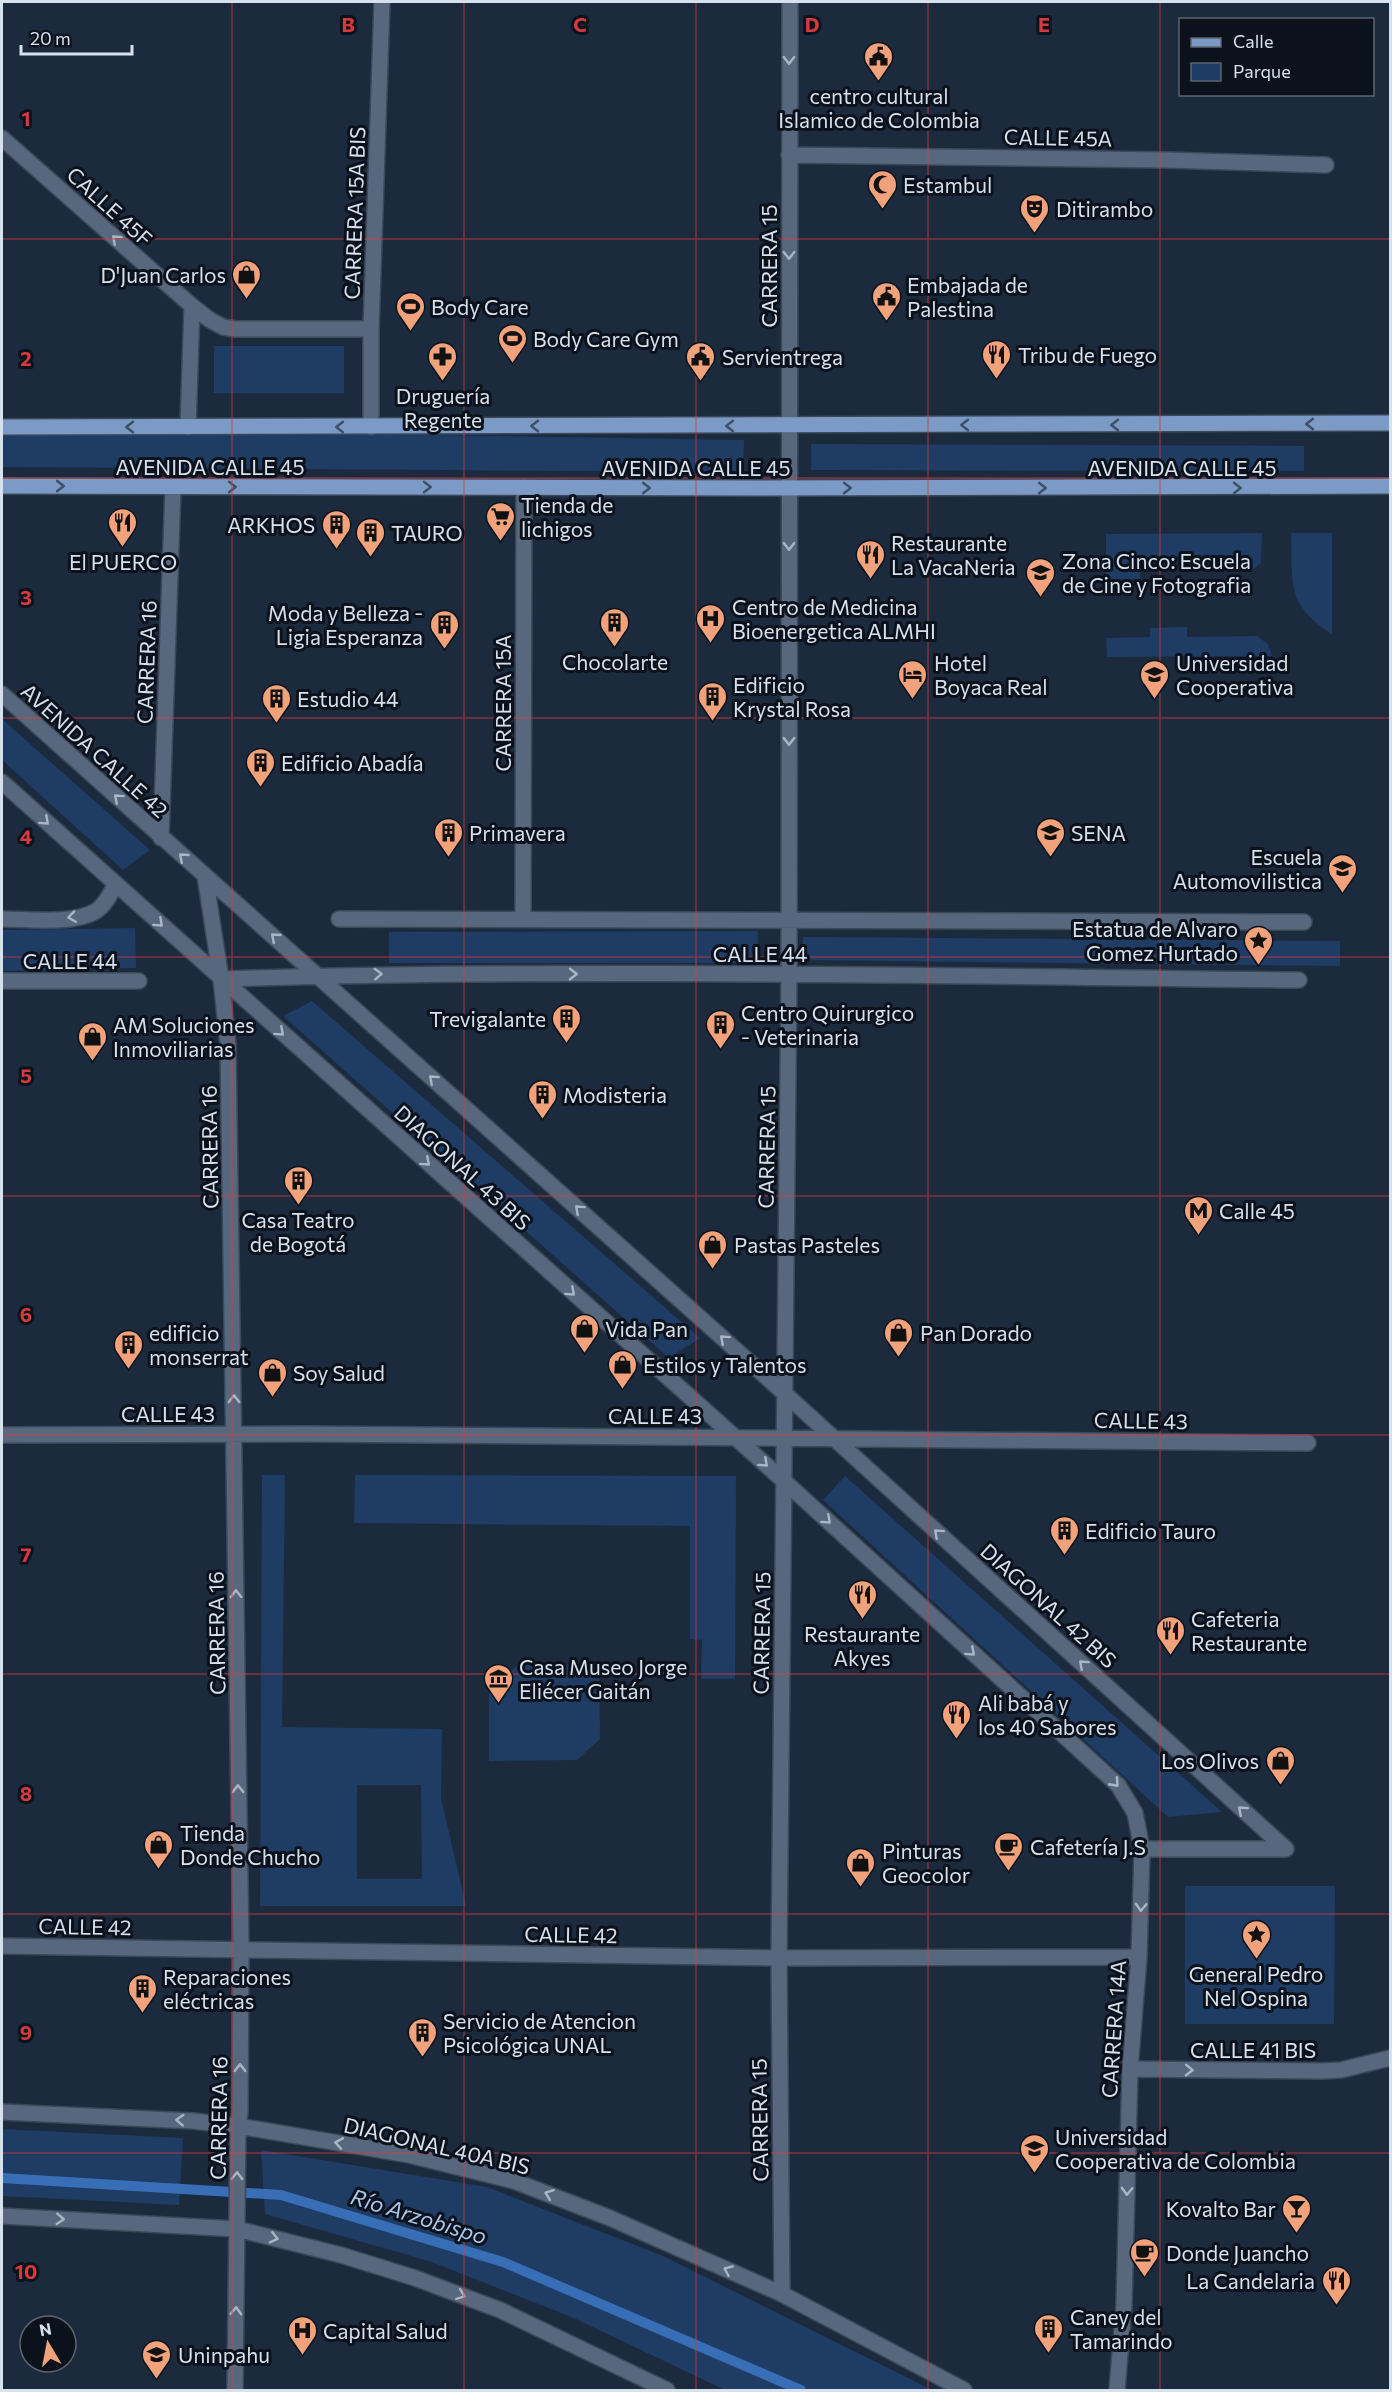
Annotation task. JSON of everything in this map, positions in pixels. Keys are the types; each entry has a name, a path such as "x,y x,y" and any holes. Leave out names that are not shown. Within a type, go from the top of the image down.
{"main road":[{"name":"AVENIDA CALLE 45","path":"2,427 1390,423"},
{"name":"AVENIDA CALLE 45","path":"2,486 788,488 1390,486"}],"street":[{"name":"CARRERA 15A BIS","path":"371,427 371,329 382,2"},
{"name":"CARRERA 15","path":"782,2294 779,1958 789,974 790,2"},
{"name":"CALLE 45F","path":"2,138 192,306 223,327 235,329 371,329"},
{"name":"CALLE 45A","path":"789,155 1166,160 1326,165"},
{"path":"188,427 192,306"},
{"name":"CARRERA 16","path":"161,838 173,487"},
{"name":"CARRERA 15A","path":"523,919 524,488"},
{"name":"AVENIDA CALLE 42","path":"2,694 161,838"},
{"path":"2,782 116,884"},
{"path":"161,838 319,976 783,1392"},
{"name":"CARRERA 16","path":"205,876 221,979 228,1045 241,1950 235,2391"},
{"name":"CALLE 44","path":"2,919 74,919 97,910 111,895 116,884"},
{"name":"DIAGONAL 43 BIS","path":"116,884 784,1481"},
{"name":"CALLE 44","path":"339,919 1304,922"},
{"name":"CALLE 44","path":"221,979 392,974 789,974 1299,980"},
{"name":"CALLE 44","path":"2,981 139,981"},
{"name":"DIAGONAL 42 BIS","path":"783,1392 1286,1849 1142,1849"},
{"name":"CALLE 43","path":"2,1436 234,1434 1308,1443"},
{"path":"784,1481 1118,1785 1135,1813 1142,1849"},
{"name":"CARRERA 14A","path":"1117,2391 1124,2305 1130,2069 1139,1957 1142,1849"},
{"name":"CALLE 42","path":"2,1946 779,1958 1139,1957"},
{"name":"CALLE 41 BIS","path":"1130,2069 1322,2072 1390,2058"},
{"name":"DIAGONAL 40A BIS","path":"2,2112 193,2121 238,2132 409,2155 514,2181 610,2218 782,2294 964,2391"},
{"path":"2,2216 237,2222 415,2278 500,2310 667,2391"}],"green space":[{"path":"214,346 344,346 344,393 214,393"},
{"path":"2,428 744,440 743,472 2,467"},
{"path":"811,444 1304,446 1304,471 811,470"},
{"path":"1262,533 1261,563 1254,569 1226,570 1225,555 1141,557 1140,579 1106,579 1106,534"},
{"path":"1291,533 1332,533 1332,634 1306,613 1299,602 1292,579"},
{"path":"1187,627 1187,637 1257,636 1268,644 1272,656 1107,657 1106,638 1150,637 1150,628"},
{"path":"2,719 150,850 123,870 2,760"},
{"path":"135,928 136,968 2,971 2,930"},
{"path":"758,931 757,963 389,963 389,932"},
{"path":"803,937 1340,941 1340,966 802,960"},
{"path":"312,1001 700,1338 669,1358 283,1016"},
{"path":"262,1475 285,1475 282,1727 442,1729 441,1798 466,1906 260,1906","holes":["357,1785 421,1785 422,1879 357,1879"]},
{"path":"355,1475 736,1476 735,1679 701,1679 702,1640 690,1639 690,1526 354,1523"},
{"path":"845,1476 1222,1812 1168,1817 823,1500"},
{"path":"599,1664 600,1739 577,1760 489,1761 489,1694 517,1665"},
{"path":"1185,1886 1335,1886 1334,2024 1185,2024"},
{"path":"2,2129 183,2138 179,2205 2,2196"},
{"path":"261,2150 487,2187 663,2256 932,2390 725,2390 576,2319 432,2262 265,2214"}],"waterway":[{"name":"Río Arzobispo","path":"2,2178 281,2195 503,2262 801,2390"}],"place":[{"name":"centro cultural Islamico de Colombia","path":"879,82"},
{"name":"Estambul","path":"882,210"},
{"name":"Ditirambo","path":"1035,234"},
{"name":"D'Juan Carlos","path":"247,300"},
{"name":"Embajada de Palestina","path":"886,322"},
{"name":"Body Care","path":"410,332"},
{"name":"Body Care Gym","path":"512,364"},
{"name":"Tribu de Fuego","path":"997,380"},
{"name":"Druguería Regente","path":"443,382"},
{"name":"Servientrega","path":"701,382"},
{"name":"Tienda de lichigos","path":"500,542"},
{"name":"El PUERCO","path":"123,548"},
{"name":"ARKHOS","path":"336,550"},
{"name":"TAURO","path":"370,558"},
{"name":"Restaurante La VacaNeria","path":"870,580"},
{"name":"Zona Cinco: Escuela de Cine y Fotografia","path":"1041,598"},
{"name":"Centro de Medicina Bioenergetica ALMHI","path":"711,644"},
{"name":"Chocolarte","path":"615,648"},
{"name":"Moda y Belleza - Ligia Esperanza","path":"444,650"},
{"name":"Hotel Boyaca Real","path":"913,700"},
{"name":"Universidad Cooperativa","path":"1155,700"},
{"name":"Edificio Krystal Rosa","path":"712,722"},
{"name":"Estudio 44","path":"276,724"},
{"name":"Edificio Abadía","path":"260,788"},
{"name":"Primavera","path":"448,858"},
{"name":"SENA","path":"1050,858"},
{"name":"Escuela Automovilistica","path":"1343,894"},
{"name":"Estatua de Alvaro Gomez Hurtado","path":"1259,966"},
{"name":"Trevigalante","path":"567,1044"},
{"name":"Centro Quirurgico - Veterinaria","path":"720,1050"},
{"name":"AM Soluciones Inmoviliarias","path":"92,1062"},
{"name":"Modisteria","path":"542,1120"},
{"name":"Casa Teatro de Bogotá","path":"298,1206"},
{"name":"Calle 45","path":"1198,1236"},
{"name":"Pastas Pasteles","path":"713,1270"},
{"name":"Vida Pan","path":"584,1354"},
{"name":"Pan Dorado","path":"899,1358"},
{"name":"edificio monserrat","path":"128,1370"},
{"name":"Estilos y Talentos","path":"622,1390"},
{"name":"Soy Salud","path":"272,1398"},
{"name":"Edificio Tauro","path":"1064,1556"},
{"name":"Restaurante Akyes","path":"862,1620"},
{"name":"Cafeteria Restaurante","path":"1170,1656"},
{"name":"Casa Museo Jorge Eliécer Gaitán","path":"498,1704"},
{"name":"Ali babá y los 40 Sabores","path":"957,1740"},
{"name":"Los Olivos","path":"1280,1786"},
{"name":"Tienda Donde Chucho","path":"159,1870"},
{"name":"Cafetería J.S","path":"1009,1872"},
{"name":"Pinturas Geocolor","path":"861,1888"},
{"name":"General Pedro Nel Ospina","path":"1256,1960"},
{"name":"Reparaciones eléctricas","path":"142,2014"},
{"name":"Servicio de Atencion Psicológica UNAL","path":"422,2058"},
{"name":"Universidad Cooperativa de Colombia","path":"1034,2174"},
{"name":"Kovalto Bar","path":"1297,2234"},
{"name":"Donde Juancho","path":"1145,2278"},
{"name":"La Candelaria","path":"1336,2306"},
{"name":"Caney del Tamarindo","path":"1049,2354"},
{"name":"Capital Salud","path":"302,2356"},
{"name":"Uninpahu","path":"157,2380"}]}
